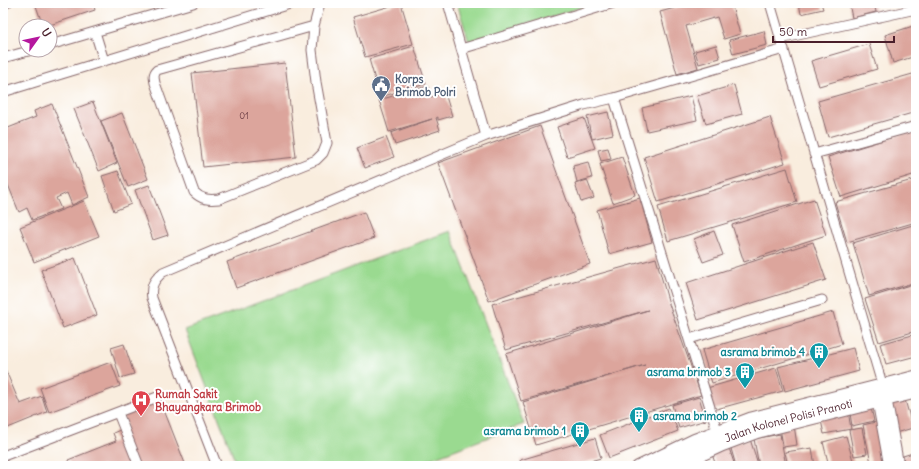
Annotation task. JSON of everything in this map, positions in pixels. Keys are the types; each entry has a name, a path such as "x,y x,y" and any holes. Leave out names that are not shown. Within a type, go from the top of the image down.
{"street":[{"name":"Jalan Kolonel Polisi Pranoti","path":"665,466 756,427 881,390 916,387"},
{"path":"881,390 894,466"}],"lane":[{"path":"3,4 7,3"},
{"path":"58,43 193,3"},
{"path":"3,92 293,3"},
{"path":"314,26 157,70 155,72 155,83 194,192 198,196 208,200 220,199 316,160 323,153 327,143 312,50 314,26 320,3"},
{"path":"448,3 486,136"},
{"path":"461,49 614,3"},
{"path":"770,3 881,390"},
{"path":"780,39 916,9"},
{"path":"95,32 104,61"},
{"path":"217,466 152,298 151,288 156,278 163,272 486,136 584,105 614,98 784,49"},
{"path":"3,58 18,54"},
{"path":"614,98 717,430"},
{"path":"814,154 916,126"},
{"path":"689,339 822,300"},
{"path":"637,466 686,442 751,417 881,390 916,375"},
{"path":"3,456 160,396"},
{"path":"118,413 139,466"}],"green space":[{"path":"457,3 596,3 469,42"},
{"path":"450,231 524,424 411,466 237,466 185,330"}],"building":[{"path":"35,3 93,3 95,10 58,22 58,18 40,18"},
{"path":"401,3 413,44 365,57 353,17"},
{"path":"693,3 731,3 740,34 724,39 717,17 686,26 698,68 677,74 660,12"},
{"path":"799,3 821,3 823,9 801,14"},
{"path":"849,3 874,3 876,12 852,18"},
{"path":"916,25 916,56 893,63 885,35"},
{"path":"764,31 767,45 733,54 729,40"},
{"path":"869,44 877,69 819,86 811,61"},
{"path":"716,45 720,58 699,64 695,51"},
{"path":"414,46 426,84 380,97 369,59"},
{"path":"285,63 296,157 203,167 192,73"},
{"path":"916,73 916,112 828,137 818,101"},
{"path":"734,85 742,114 706,124 697,96"},
{"path":"428,86 431,97 445,93 452,116 438,120 438,117 436,118 440,130 395,145 391,133 432,119 389,132 379,100"},
{"path":"691,96 697,120 647,131 642,108"},
{"path":"93,102 117,163 99,171 74,109"},
{"path":"52,104 89,197 72,205 67,193 56,198 61,209 32,220 27,208 19,212 3,172 3,130 36,117 34,111"},
{"path":"608,112 613,134 592,139 587,117"},
{"path":"122,113 148,179 128,187 101,121"},
{"path":"770,117 785,163 658,202 644,157"},
{"path":"584,118 595,148 567,157 557,127"},
{"path":"540,126 590,264 489,301 438,163"},
{"path":"916,130 916,174 841,197 828,157"},
{"path":"386,137 394,157 365,168 357,148"},
{"path":"608,148 611,159 601,161 598,150"},
{"path":"622,157 635,195 613,203 600,164"},
{"path":"588,162 592,178 577,182 573,166"},
{"path":"787,168 797,202 668,241 658,207"},
{"path":"118,171 131,204 114,211 102,176"},
{"path":"916,179 916,222 847,242 835,202"},
{"path":"587,180 594,198 581,202 575,184"},
{"path":"149,185 168,235 153,240 135,190"},
{"path":"640,198 652,242 609,254 597,210"},
{"path":"814,199 826,235 744,262 732,225"},
{"path":"84,201 99,236 34,262 20,227"},
{"path":"364,212 374,238 236,288 227,262"},
{"path":"916,224 916,282 869,296 853,243"},
{"path":"714,231 723,255 703,262 694,239"},
{"path":"813,242 826,280 698,320 686,283"},
{"path":"75,258 97,315 63,328 41,270"},
{"path":"656,258 669,304 701,395 536,445 523,402 645,365 521,401 506,354 648,310 506,350 492,304"},
{"path":"916,283 916,331 879,342 865,299"},
{"path":"833,312 842,344 712,383 702,350"},
{"path":"916,334 916,356 886,364 880,344"},
{"path":"124,344 134,374 120,378 111,348"},
{"name":"asrama brimob 4","path":"853,348 859,371 785,391 778,367"},
{"path":"111,362 120,386 49,412 40,388"},
{"path":"3,364 20,404 42,396 47,412 3,430"},
{"name":"asrama brimob 3","path":"776,368 783,391 713,410 707,388"},
{"path":"699,397 706,420 679,428 672,405"},
{"path":"160,400 186,466 133,466 132,463 125,466 71,466 68,460 116,441 113,433 127,427 122,414"},
{"path":"905,400 913,428 895,433 887,406"},
{"name":"asrama brimob 2","path":"669,408 678,431 609,458 600,435"},
{"path":"871,408 874,421 852,426 850,413"},
{"path":"848,411 851,429 824,434 820,416"},
{"path":"916,413 916,431 915,431 912,414"},
{"path":"884,420 892,459 871,463 863,425"},
{"path":"794,425 797,445 783,447 780,427"},
{"path":"862,428 867,454 854,456 849,430"},
{"path":"780,434 786,466 759,466 754,439"},
{"path":"846,436 854,464 848,466 829,466 823,442"},
{"name":"asrama brimob 1","path":"595,438 601,458 571,466 522,466 520,460"},
{"path":"750,439 758,464 753,466 736,466 730,445"},
{"path":"728,445 735,466 716,466 711,451"},
{"path":"812,448 815,466 788,466 785,452"},
{"path":"916,452 916,466 905,466 903,456"}],"place":[{"name":"Korps Brimob Polri","path":"381,102"},
{"name":"asrama brimob 4","path":"819,369"},
{"name":"asrama brimob 3","path":"745,389"},
{"name":"Rumah Sakit Bhayangkara Brimob","path":"141,417"},
{"name":"asrama brimob 2","path":"639,433"},
{"name":"asrama brimob 1","path":"580,448"}]}
